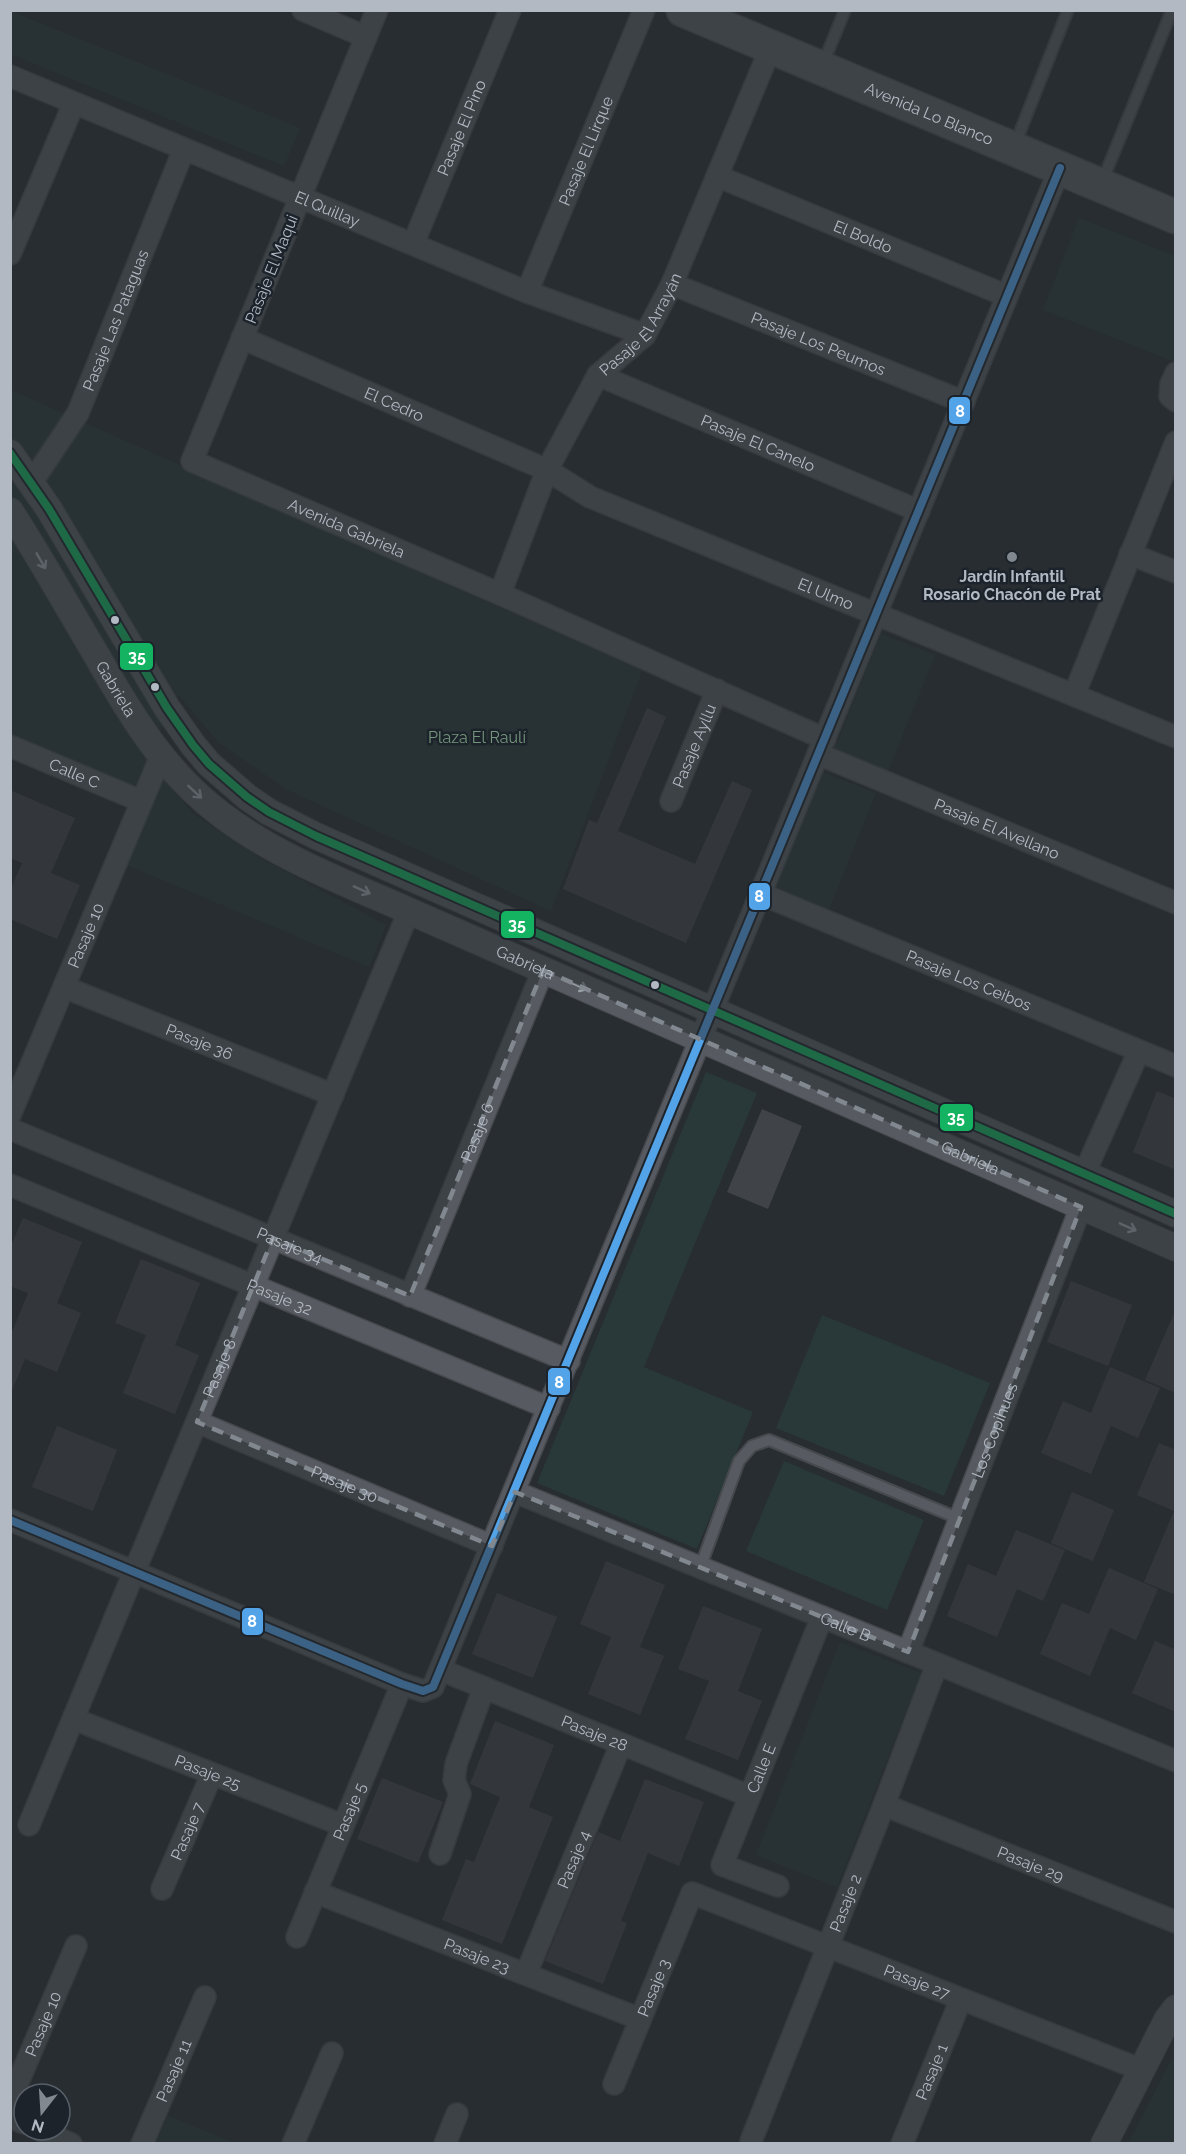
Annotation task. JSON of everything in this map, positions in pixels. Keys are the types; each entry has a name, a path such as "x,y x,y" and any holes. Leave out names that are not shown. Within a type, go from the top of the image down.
{"main road":[{"name":"Avenida Lo Blanco","path":"683,10 1176,217"}],"street":[{"path":"303,10 366,37"},
{"name":"Pasaje El Maqui","path":"192,461 377,10"},
{"name":"Pasaje El Pino","path":"412,244 510,10"},
{"name":"Pasaje El Lirque","path":"527,292 644,10"},
{"name":"Pasaje El Arrayán","path":"500,594 547,470 598,375 645,336 672,284 771,47"},
{"name":"El Quillay","path":"10,76 527,292 645,336"},
{"path":"10,254 74,103"},
{"name":"Pasaje Las Pataguas","path":"32,482 78,413 184,149"},
{"path":"10,1520 402,1684 423,1691 433,1687 1060,168"},
{"name":"El Boldo","path":"717,176 1007,296"},
{"name":"Pasaje Los Peumos","path":"672,284 964,402"},
{"name":"El Cedro","path":"242,338 547,470"},
{"path":"1176,374 1170,396 1176,401"},
{"name":"Pasaje El Canelo","path":"598,375 919,511"},
{"path":"1074,695 1176,442"},
{"name":"Gabriela","path":"10,453 32,482 178,725 209,764 247,797 269,812 316,836 1176,1214"},
{"name":"Avenida Gabriela","path":"192,461 500,594"},
{"name":"El Ulmo","path":"547,470 590,497 1176,737"},
{"name":"Gabriela","path":"10,511 125,705 161,756 179,777 221,814 265,845 289,858 1176,1248"},
{"path":"1130,554 1176,572"},
{"name":"Pasaje El Avellano","path":"500,594 717,690 822,747 1176,903"},
{"name":"Pasaje Ayllu","path":"671,801 717,690"},
{"name":"Calle C","path":"10,746 141,801"},
{"name":"Pasaje 10","path":"10,1115 161,756"},
{"name":"Pasaje Los Ceibos","path":"761,894 1176,1066"},
{"name":"Pasaje 8","path":"29,1825 410,911"},
{"name":"Pasaje 6","path":"410,1296 543,970"},
{"name":"Pasaje 36","path":"64,987 333,1095"},
{"path":"1084,1174 1139,1051"},
{"name":"Pasaje 34","path":"10,1129 569,1361"},
{"name":"Pasaje 32","path":"10,1185 549,1408"},
{"name":"Los Copihues","path":"908,1652 1081,1207"},
{"name":"Pasaje 30","path":"197,1422 492,1546"},
{"name":"Calle B","path":"515,1492 1176,1761"},
{"name":"Calle E","path":"778,1886 722,1865 822,1617"},
{"name":"Pasaje 2","path":"751,2141 884,1805 937,1664"},
{"name":"Pasaje 28","path":"441,1670 749,1796"},
{"name":"Pasaje 5","path":"297,1937 402,1684"},
{"path":"440,1854 460,1794 454,1780 456,1764 484,1688"},
{"name":"Pasaje 25","path":"74,1719 342,1825"},
{"name":"Pasaje 4","path":"526,1974 621,1743"},
{"name":"Pasaje 7","path":"162,1889 212,1774"},
{"name":"Pasaje 29","path":"884,1805 1176,1922"},
{"name":"Pasaje 23","path":"315,1892 640,2019"},
{"name":"Pasaje 27","path":"692,1893 1142,2070"},
{"name":"Pasaje 3","path":"614,2084 692,1893"},
{"name":"Pasaje 10","path":"10,2100 76,1946"},
{"path":"1104,2144 1142,2070 1173,2018 1176,1993"},
{"name":"Pasaje 11","path":"142,2144 205,1997"},
{"name":"Pasaje 1","path":"902,2144 961,1999"},
{"path":"293,2144 332,2054"},
{"path":"445,2144 458,2114"}],"lane":[{"path":"821,68 845,10"},
{"path":"1013,148 1068,10"},
{"path":"1100,185 1172,10"},
{"path":"700,1568 739,1461 752,1446 769,1440 960,1519"}],"highlighted area":[{"path":"543,970 1081,1207 908,1652 515,1492 492,1546 197,1422 273,1238 410,1296"}],"green space":[{"path":"10,11 300,128 284,166 11,54"},
{"path":"1079,218 1175,256 1175,362 1043,310"},
{"name":"Plaza El Raulí","path":"11,390 642,671 551,911 288,790 218,742 178,694 137,781 131,788 11,734"},
{"path":"881,634 935,655 888,771 834,750"},
{"path":"822,772 876,793 829,909 775,888"},
{"path":"162,777 193,814 260,858 386,925 369,967 127,865"},
{"path":"706,1072 757,1093 644,1367 753,1412 697,1549 537,1483"},
{"path":"822,1315 990,1383 944,1496 776,1428"},
{"path":"784,1461 924,1520 887,1610 746,1551"},
{"path":"840,1642 921,1673 837,1887 756,1855"},
{"path":"1175,2052 1175,2143 1129,2143"},
{"path":"168,2116 234,2143 156,2143"}],"building":[{"path":"647,708 666,717 618,831 695,864 732,781 752,790 686,943 563,889 589,820 597,823"},
{"path":"10,790 75,818 51,873 80,885 57,939 10,919 10,891 22,863 10,858"},
{"path":"1157,1091 1176,1099 1176,1170 1133,1152"},
{"path":"762,1109 802,1126 768,1209 727,1192"},
{"path":"23,1218 82,1242 57,1303 81,1313 57,1372 25,1359 11,1393 10,1337 28,1293 10,1286 10,1248"},
{"path":"141,1259 200,1283 175,1345 199,1355 175,1414 123,1393 146,1335 115,1323"},
{"path":"1071,1281 1132,1305 1108,1366 1047,1342"},
{"path":"1176,1309 1176,1393 1145,1380"},
{"path":"1110,1367 1160,1388 1138,1438 1111,1426 1091,1474 1041,1453 1063,1401 1091,1413"},
{"path":"57,1426 117,1450 93,1511 32,1487"},
{"path":"1159,1443 1176,1450 1176,1595 1144,1582 1174,1511 1137,1495"},
{"path":"1072,1492 1114,1510 1093,1561 1051,1543"},
{"path":"1016,1530 1065,1550 1043,1601 1017,1589 997,1637 947,1616 968,1564 996,1576"},
{"path":"606,1561 665,1585 640,1647 664,1656 640,1715 588,1694 611,1637 580,1624"},
{"path":"1109,1568 1158,1589 1136,1640 1110,1628 1090,1676 1040,1654 1062,1603 1089,1614"},
{"path":"497,1593 557,1617 533,1678 472,1654"},
{"path":"703,1606 762,1629 738,1691 762,1701 738,1760 685,1739 709,1681 678,1669"},
{"path":"1155,1641 1176,1650 1176,1712 1132,1693"},
{"path":"495,1721 554,1745 529,1807 553,1817 502,1944 442,1920 466,1859 474,1862 500,1797 470,1784"},
{"path":"382,1778 443,1802 418,1863 357,1839"},
{"path":"645,1779 704,1802 679,1866 648,1853 621,1921 627,1923 603,1984 545,1961 598,1832 620,1841"}],"transit line":[{"name":"8","path":"10,1520 402,1684 423,1691 433,1687 1060,168"},
{"name":"35","path":"10,453 49,509 167,708 193,745 209,764 247,797 269,812 316,836 1176,1214"}],"place":[{"name":"Jardín Infantil Rosario Chacón de Prat","path":"1012,557"}]}
